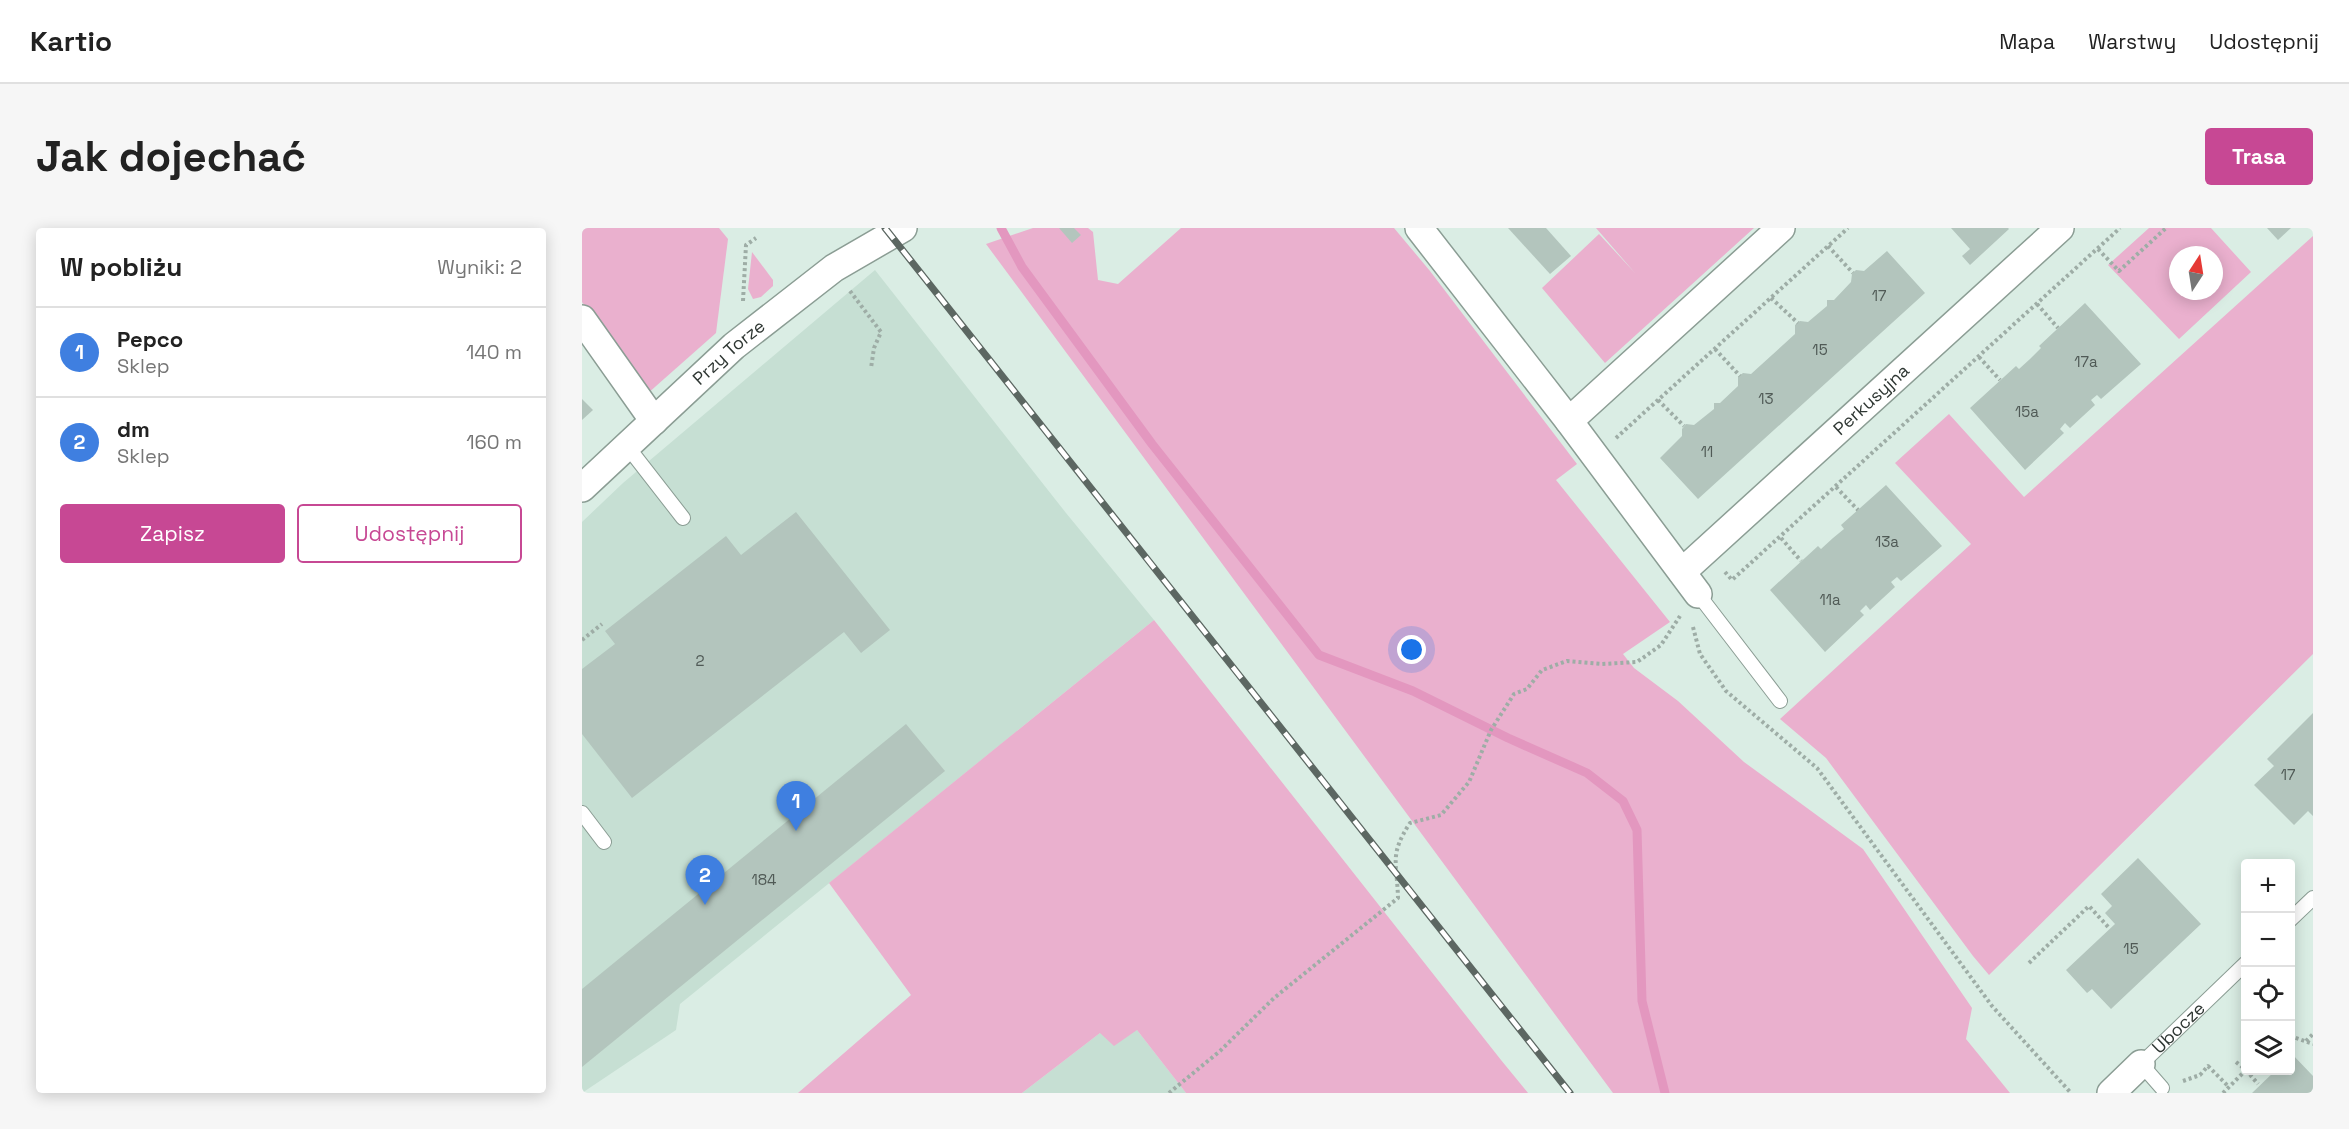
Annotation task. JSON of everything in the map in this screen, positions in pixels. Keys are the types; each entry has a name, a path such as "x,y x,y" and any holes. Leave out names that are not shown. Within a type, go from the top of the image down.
{"street":[{"path":"1419,228 1596,456 1698,594"},
{"path":"1569,421 1781,228"},
{"name":"Perkusyjna","path":"1682,572 2060,228"},
{"name":"Przy Torze","path":"582,488 722,356 834,268 897,232"},
{"path":"582,319 654,421"},
{"name":"Ubocze","path":"2111,1093 2146,1060"}],"lane":[{"path":"627,446 683,518"},
{"path":"1698,594 1780,700"},
{"path":"582,813 604,842"},
{"path":"2295,915 2313,898"},
{"name":"Ubocze","path":"2146,1060 2242,967"},
{"path":"2146,1060 2162,1088"}],"path":[{"path":"1596,456 1848,228"},
{"path":"1706,551 1732,580 1781,538 2120,228"},
{"path":"2098,249 2119,271 2166,228"},
{"path":"752,332 742,320 746,245 756,238"},
{"path":"1828,246 1853,273"},
{"path":"834,268 881,332 874,348 871,368"},
{"path":"1771,298 1798,323"},
{"path":"2037,304 2058,328"},
{"path":"1715,349 1740,376"},
{"path":"1979,357 2000,380"},
{"path":"1658,400 1684,426"},
{"path":"1836,487 1858,510"},
{"path":"1781,538 1801,561"},
{"path":"1169,1093 1220,1051 1274,998 1398,898 1395,851 1398,842 1410,823 1441,815 1469,782 1491,730 1514,694 1527,689 1542,670 1553,664 1567,661 1602,664 1637,662 1661,645 1698,594"},
{"path":"1698,594 1692,621 1700,654 1726,691 1817,768 1992,1006 2071,1093"},
{"path":"582,640 602,624"},
{"path":"2029,963 2089,906 2110,928"},
{"path":"2306,1041 2313,1034"},
{"path":"2295,1038 2313,1044"},
{"path":"2146,1060 2179,1080 2192,1080 2208,1066 2229,1087"},
{"path":"2236,1062 2241,1066"},
{"path":"2223,1093 2242,1075"},
{"path":"2250,1075 2258,1084"}],"shaded area":[{"path":"582,228 719,228 728,239 716,333 647,394 582,302"},
{"path":"1033,228 1088,228 1093,232 1098,280 1118,284 1181,228 1394,228 1430,271 1577,464 1556,480 1670,622 1623,654 1634,668 1678,701 1744,762 1863,849 1972,1008 1966,1039 2010,1093 1613,1093 986,244"},
{"path":"1596,228 1754,228 1605,363 1542,288 1599,234 1635,273"},
{"path":"2149,228 2211,228 2251,272 2223,298 2223,246 2169,246 2169,300 2221,300 2179,339 2108,265"},
{"path":"2313,236 2313,654 1989,975 1826,758 1780,719 1971,544 1895,463 1949,414 2024,497"},
{"path":"752,252 773,280 773,286 761,297 753,299 748,289"},
{"path":"875,270 1066,513 1154,620 680,1004 676,1030 582,1093 582,522 623,483"},
{"path":"1154,620 1528,1093 1186,1093 1137,1030 1114,1046 1100,1033 1022,1093 798,1093 911,995 829,883"},
{"path":"1137,1030 1186,1093 1022,1093 1100,1033"}],"building":[{"path":"1059,228 1074,228 1081,235 1072,243"},
{"path":"1508,228 1546,228 1571,256 1550,274"},
{"path":"1951,228 2009,229 1970,265 1962,256 1970,249"},
{"path":"2267,228 2291,228 2278,240"},
{"path":"1887,251 1925,293 1698,499 1660,458 1682,436 1682,429 1686,424 1694,425 1714,409 1714,403 1720,403 1738,386 1738,377 1743,373 1751,374 1795,334 1795,325 1800,321 1808,322 1827,306 1827,300 1834,300 1851,282 1852,274 1856,270 1864,271"},
{"path":"2085,303 2141,364 2101,399 2097,395 2091,400 2095,405 2070,428 2065,423 2060,429 2064,433 2025,470 1970,408 2016,366 2019,369 2030,359 2041,348 2039,346"},
{"path":"582,399 593,410 582,420"},
{"path":"1886,485 1942,546 1901,581 1897,577 1891,582 1895,587 1870,610 1866,605 1860,611 1864,615 1825,652 1770,590 1818,546 1821,549 1844,529 1841,525"},
{"path":"796,512 890,630 861,653 844,632 632,798 582,734 582,669 615,644 605,631 726,536 741,555"},
{"path":"2313,713 2313,816 2308,811 2294,825 2254,785 2274,766 2267,759"},
{"path":"906,724 945,771 582,1067 582,989"},
{"path":"2138,858 2201,924 2111,1009 2092,989 2087,993 2066,970 2115,924 2105,913 2112,906 2101,894"},
{"path":"2295,1057 2313,1076 2313,1093 2252,1093 2271,1075 2295,1075"}],"waterway":[{"path":"1001,228 1022,267 1152,444 1319,655 1413,691 1508,738 1587,773 1623,801 1637,830 1642,1001 1665,1093"}],"railway":[{"path":"885,228 1570,1093"}],"place":[{"name":"Pepco","path":"796,831"},
{"name":"dm","path":"705,905"}]}
